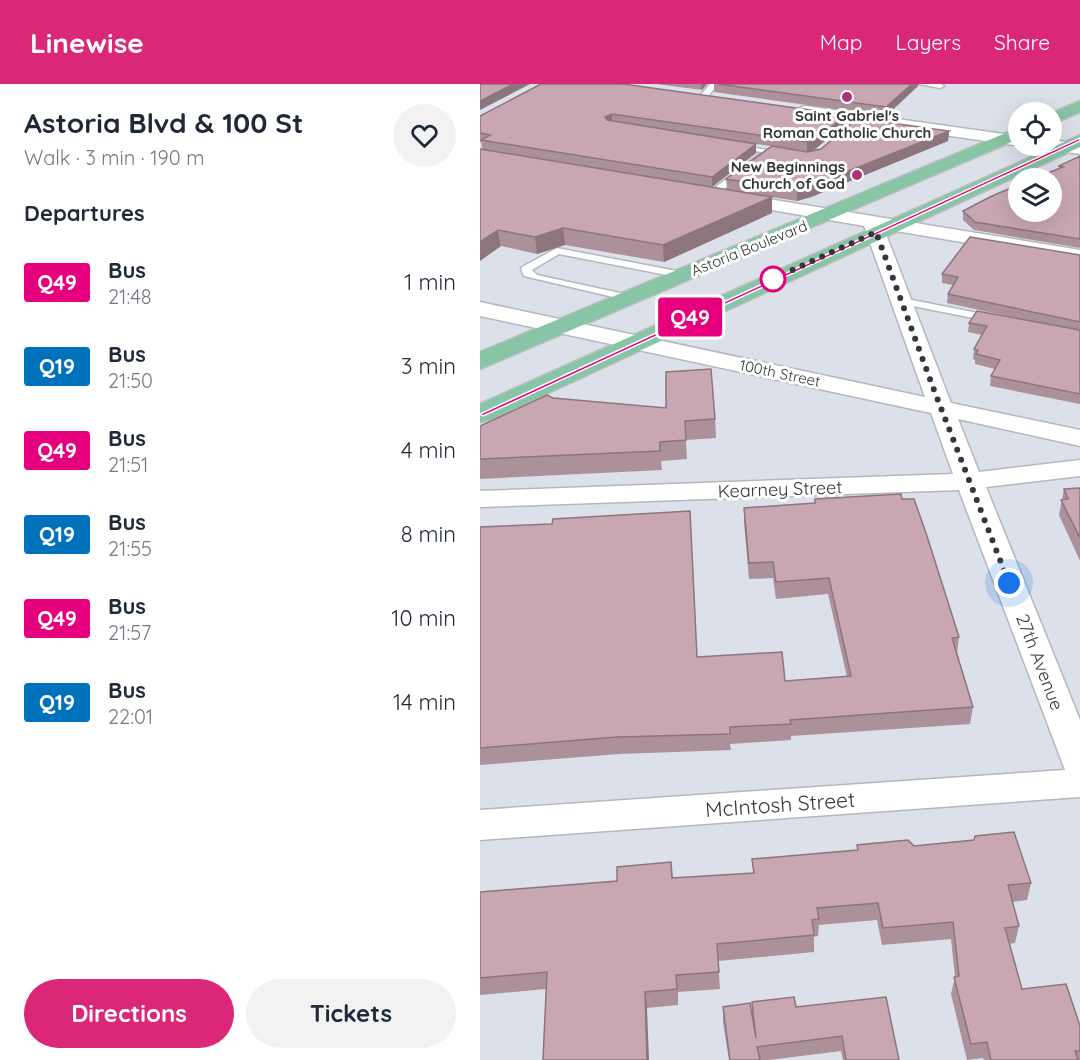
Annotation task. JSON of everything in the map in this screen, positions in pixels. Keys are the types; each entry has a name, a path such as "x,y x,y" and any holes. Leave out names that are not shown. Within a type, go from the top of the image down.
{"main road":[{"path":"1062,114 1080,106"},
{"name":"Astoria Boulevard","path":"480,361 1008,140"},
{"name":"Astoria Boulevard","path":"480,414 880,226 1069,145"}],"street":[{"path":"698,96 725,100"},
{"path":"793,110 856,122 1008,137"},
{"path":"688,191 829,214 880,226 1080,256"},
{"name":"27th Avenue","path":"880,226 902,302 941,408 1080,765"},
{"name":"100th Street","path":"480,309 1080,438"},
{"name":"Kearney Street","path":"480,499 969,482 1010,474 1080,468"},
{"name":"McIntosh Street","path":"480,825 1080,783"}],"lane":[{"path":"698,96 714,84"},
{"path":"923,84 940,86"},
{"path":"711,195 774,152 724,144"},
{"path":"630,298 534,277 528,274 526,269 557,251 682,275"},
{"path":"902,302 1010,322"}],"building":[{"path":"480,84 513,84 480,101"},
{"path":"541,84 623,84 846,115 813,142 612,114 605,117 607,120 756,144 712,177 481,140 490,135 480,133 480,116"},
{"name":"Saint Gabriel's Roman Catholic Church","path":"718,84 912,84 886,107"},
{"path":"860,116 873,118 870,120 949,131 797,190 726,179 772,146 807,152 821,149"},
{"path":"480,149 772,197 663,245 563,228 535,237 498,230 480,242"},
{"path":"1080,156 1080,239 975,222 963,211 1008,189 1008,222 1062,222 1060,168 1063,167 1059,166"},
{"path":"970,237 1080,255 1080,322 948,294 958,277 942,274"},
{"path":"977,311 1080,330 1080,394 991,376 1000,360 976,354 978,350 974,349 987,326 969,323"},
{"path":"711,369 715,419 685,421 686,440 660,442 660,451 480,459 480,426 547,395 553,398 666,408 666,372"},
{"path":"1080,488 1080,538 1061,500 1068,499 1064,489"},
{"path":"901,494 902,499 914,499 926,533 959,637 952,638 973,707 790,720 791,724 730,727 730,734 617,737 480,748 480,527 552,524 553,519 690,511 697,657 782,652 785,681 851,676 829,578 776,582 773,562 749,563 744,508 815,503 815,499"},
{"path":"1014,832 1031,883 1008,885 1019,926 1005,928 1022,989 1066,984 1080,1026 1080,1051 1075,1051 1078,1060 991,1060 987,1042 971,1044 954,977 959,976 953,922 883,928 878,903 817,908 819,919 812,920 814,935 717,944 719,972 676,975 677,989 645,992 647,1060 543,1060 547,972 480,978 480,892 617,881 617,867 671,862 672,878 754,873 752,859 858,850 857,845 908,840 914,846 974,840 975,836"},
{"path":"794,997 796,1007 886,997 899,1060 846,1060 842,1036 757,1047 760,1060 730,1060 723,1007 750,1003 756,1038 752,1002"}],"bus line":[{"name":"Q49","path":"480,414 1080,140"}],"place":[{"name":"Saint Gabriel's Roman Catholic Church","path":"847,97"},
{"name":"New Beginnings Church of God","path":"857,175"}],"route":[{"path":"773,279 876,232 1009,583"}]}
